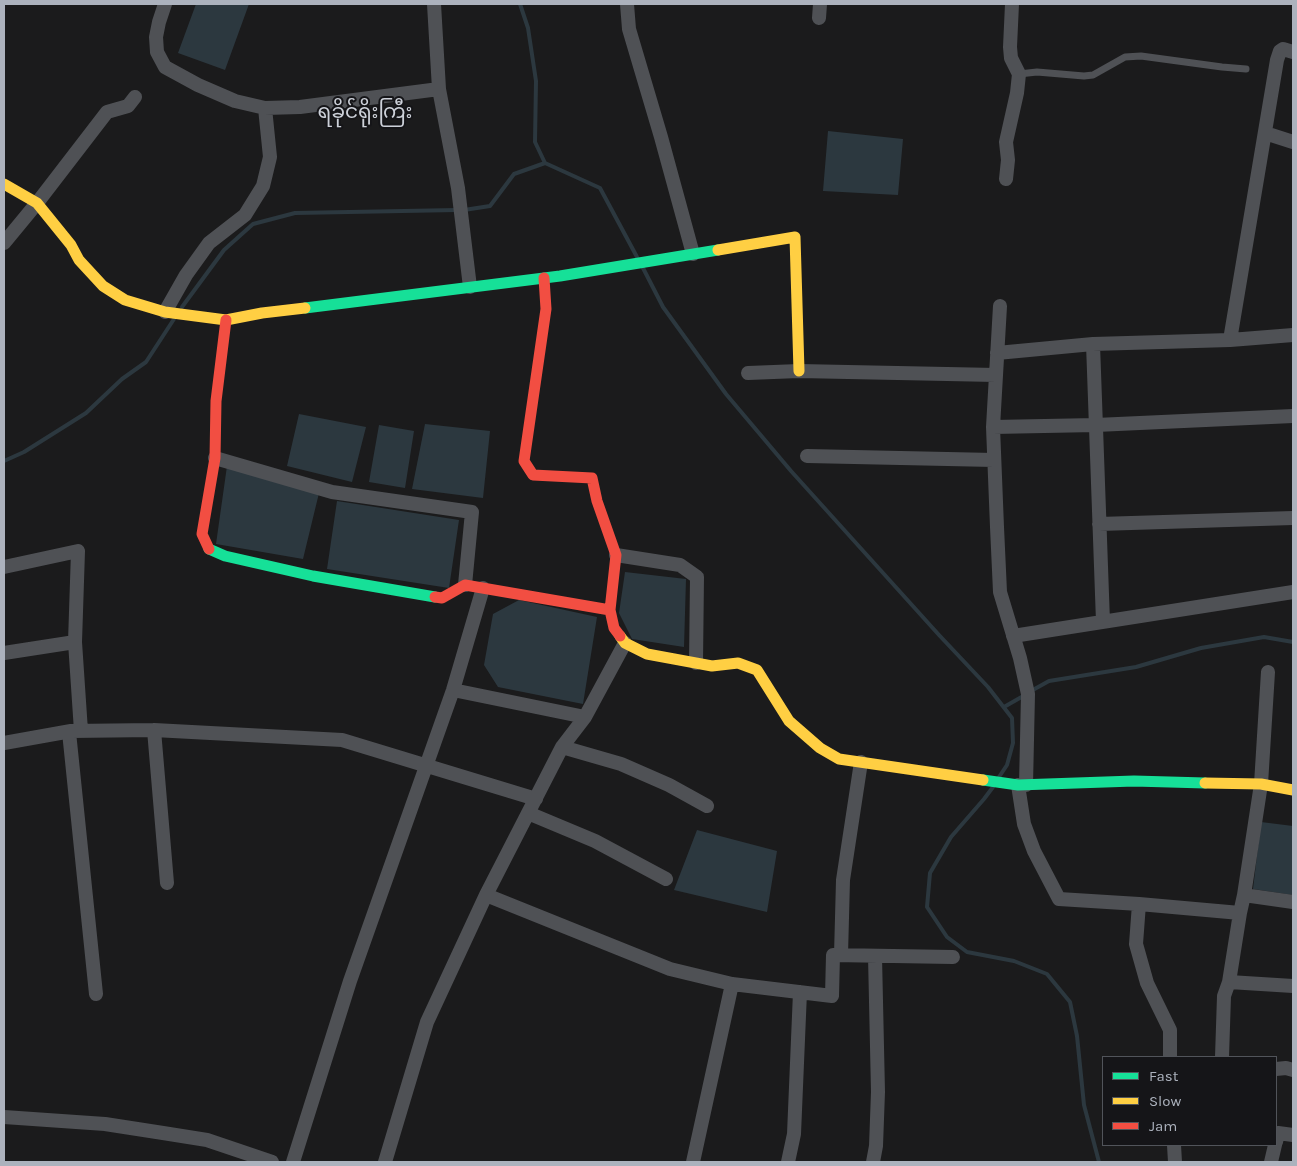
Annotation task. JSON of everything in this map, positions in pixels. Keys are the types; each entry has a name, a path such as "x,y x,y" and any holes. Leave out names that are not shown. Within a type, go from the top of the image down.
{"street":[{"path":"165,4 156,37 157,52 164,67 198,85 235,101 265,108 300,107 439,89"},
{"path":"434,4 439,89 458,188 470,287"},
{"path":"627,4 629,30 661,136 693,254"},
{"path":"819,18 820,4"},
{"path":"1006,179 1008,160 1006,142 1017,93 1019,74 1011,58 1012,4"},
{"path":"1230,340 1277,60 1280,51 1283,49 1293,52"},
{"path":"4,243 107,112 128,106 135,97"},
{"path":"165,312 186,275 209,243 245,215 263,186 270,157 265,108"},
{"path":"1265,133 1293,142"},
{"path":"4,184 37,203 71,245 79,260 103,286 125,300 165,312 226,320 262,313 544,278 795,237 799,371"},
{"path":"544,278 546,308 524,461 533,475 592,478 597,501 616,555 610,610 614,628 625,643 647,654 712,666 738,663 757,670 789,722 820,748 839,759 1022,785 1134,781 1261,784 1293,790"},
{"path":"1000,306 993,427 1000,592 1020,658 1028,694 1022,785 1024,824 1034,851 1059,899 1240,913"},
{"path":"226,320 216,401 214,458 202,534 210,550 225,556 313,576 442,598 465,585 610,610"},
{"path":"997,353 1094,344 1230,340 1293,335"},
{"path":"1094,344 1102,622"},
{"path":"748,373 799,371 996,375"},
{"path":"993,427 1096,425 1293,416"},
{"path":"807,456 994,460"},
{"path":"214,458 332,492 472,512 465,585"},
{"path":"1099,524 1293,518"},
{"path":"4,567 78,551 75,732 96,994"},
{"path":"616,555 680,564 697,577 696,663"},
{"path":"293,1162 350,981 452,690 483,588"},
{"path":"1013,636 1293,592"},
{"path":"4,653 75,642"},
{"path":"385,1162 426,1022 486,895 562,747 585,718 625,643"},
{"path":"1222,1056 1224,996 1229,982 1261,784 1268,672"},
{"path":"452,690 585,718"},
{"path":"154,730 166,883"},
{"path":"4,743 75,732 154,730 342,740 536,799"},
{"path":"562,747 621,764 669,785 706,806"},
{"path":"841,956 843,880 861,762"},
{"path":"528,813 595,841 666,879"},
{"path":"486,895 670,969 732,984 832,996 833,955 952,957"},
{"path":"1244,895 1293,902"},
{"path":"1139,904 1136,944 1147,983 1170,1030 1170,1056"},
{"path":"873,1162 876,1146 878,1092 874,956"},
{"path":"1229,982 1293,986"},
{"path":"693,1162 732,984"},
{"path":"788,1162 794,1134 800,992"},
{"path":"1277,1068 1293,1070"},
{"path":"4,1117 105,1124 207,1140 272,1162"},
{"path":"1277,1136 1278,1133 1293,1135"},
{"path":"1174,1146 1175,1162"},
{"path":"1272,1162 1275,1146"}],"lane":[{"path":"1019,74 1036,72 1093,75 1125,57 1142,56 1246,69"}],"shaded area":[{"path":"196,4 249,4 225,70 178,53"},
{"path":"828,131 903,139 898,195 823,191"},
{"path":"299,414 366,427 352,482 287,466"},
{"path":"425,424 490,431 483,498 412,489"},
{"path":"379,425 414,431 405,488 369,482"},
{"path":"227,466 319,493 303,559 216,544"},
{"path":"337,501 459,520 449,588 327,569"},
{"path":"625,572 686,579 684,647 632,639 619,613"},
{"path":"519,600 597,617 583,704 498,687 484,665 493,614"},
{"path":"1261,822 1293,826 1293,895 1253,889"},
{"path":"697,830 777,851 767,912 674,890"}],"waterway":[{"path":"520,4 528,28 536,81 535,142 545,163 600,188 637,257"},
{"path":"464,210 490,206 514,174 545,163"},
{"path":"182,307 224,250 253,224 295,213 457,210"},
{"path":"643,268 663,307 726,394 791,471 988,687 1012,718 1013,743 1007,765 999,777"},
{"path":"4,461 24,452 86,413 122,379 146,362 174,319"},
{"path":"1031,691 1049,681 1136,667 1201,648 1264,637 1293,642"},
{"path":"1004,707 1025,695"},
{"path":"993,787 951,837 930,873 927,907 947,937 967,952 1014,961 1047,974 1070,1002 1077,1036 1084,1105 1099,1162"}],"traffic: fast":[{"path":"305,308 560,276 718,250"},
{"path":"209,549 225,556 313,576 435,597"},
{"path":"983,780 1018,785 1134,781 1205,783"}],"traffic: slow":[{"path":"4,184 37,203 71,245 79,260 103,286 125,300 165,312 226,320 262,313 305,308"},
{"path":"718,250 795,237 799,371"},
{"path":"620,636 625,643 647,654 712,666 738,663 757,670 789,721 820,748 839,759 983,780"},
{"path":"1205,783 1261,784 1293,790"}],"traffic: jam":[{"path":"544,278 546,309 524,461 533,475 592,478 597,501 616,555 610,610 614,628 620,636"},
{"path":"209,549 202,534 215,458 216,401 226,320"},
{"path":"435,597 442,598 465,585 610,610"}],"district":[{"name":"ရခိုင်ရိုးကြီး","path":"365,112"}]}
